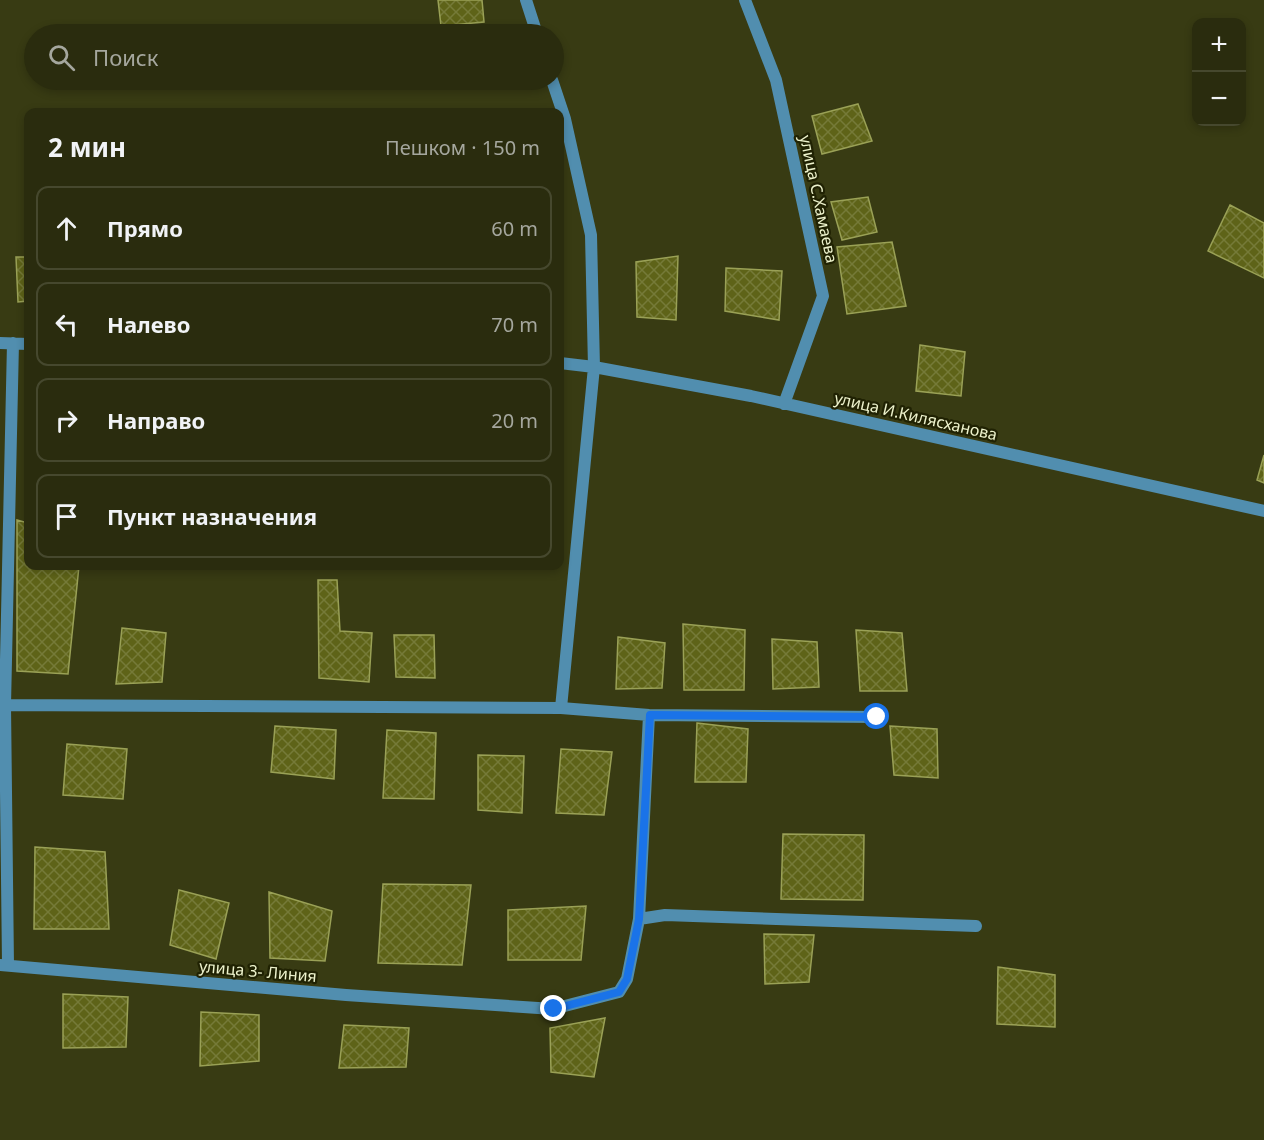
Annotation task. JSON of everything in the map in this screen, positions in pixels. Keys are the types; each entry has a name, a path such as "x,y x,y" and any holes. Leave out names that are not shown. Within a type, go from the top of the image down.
{"street":[{"path":"526,0 534,24"},
{"name":"улица С.Хамаева","path":"746,0 776,80 824,296 784,404"},
{"path":"555,90 561,108"},
{"path":"561,708 594,367 591,235 564,116"},
{"path":"4,964 2,705 6,343 24,344"},
{"name":"улица И.Килясханова","path":"564,363 594,367 784,404 1264,511"},
{"path":"2,705 561,708 650,715 877,717"},
{"path":"650,715 639,919 665,915 976,926"},
{"name":"улица 3- Линия","path":"4,964 346,995 554,1009 619,992 627,979 639,919"}],"building":[{"path":"438,0 482,0 484,22 441,24"},
{"path":"858,104 872,141 822,154 812,116"},
{"path":"868,197 877,232 842,240 831,202"},
{"path":"1230,205 1264,223 1264,278 1208,251"},
{"path":"892,242 906,306 847,314 837,247"},
{"path":"678,256 676,320 637,317 636,262"},
{"path":"16,257 24,257 24,301 18,302"},
{"path":"726,268 782,271 779,320 725,311"},
{"path":"920,345 965,352 961,396 916,391"},
{"path":"1264,455 1264,483 1257,480"},
{"path":"17,520 24,522 24,570 79,570 68,674 17,671"},
{"path":"318,580 337,580 340,631 372,633 369,682 319,678"},
{"path":"683,624 745,630 744,690 684,690"},
{"path":"122,628 166,633 162,682 116,684"},
{"path":"856,630 902,633 907,691 860,691"},
{"path":"394,635 434,635 435,678 396,677"},
{"path":"618,637 665,643 662,688 616,689"},
{"path":"772,639 817,642 819,687 773,689"},
{"path":"697,723 748,729 746,782 695,782"},
{"path":"275,726 336,730 334,779 271,772"},
{"path":"890,726 937,729 938,778 894,775"},
{"path":"387,730 436,733 434,799 383,798"},
{"path":"67,744 127,749 123,799 63,795"},
{"path":"561,749 612,752 604,815 556,813"},
{"path":"478,755 524,756 522,813 478,810"},
{"path":"783,834 864,835 863,900 781,899"},
{"path":"35,847 105,852 109,929 34,929"},
{"path":"383,884 471,885 462,965 378,963"},
{"path":"179,890 229,903 216,959 170,945"},
{"path":"269,892 332,911 325,961 270,958"},
{"path":"586,906 581,960 508,960 508,910"},
{"path":"764,934 814,935 809,982 765,984"},
{"path":"998,967 1055,975 1055,1027 997,1024"},
{"path":"63,994 128,997 126,1047 63,1048"},
{"path":"201,1012 259,1015 259,1061 200,1066"},
{"path":"605,1018 594,1077 551,1072 550,1028"},
{"path":"344,1025 409,1028 406,1067 339,1068"}],"route":[{"path":"554,1009 619,992 627,979 639,919 650,715 877,717"}]}
